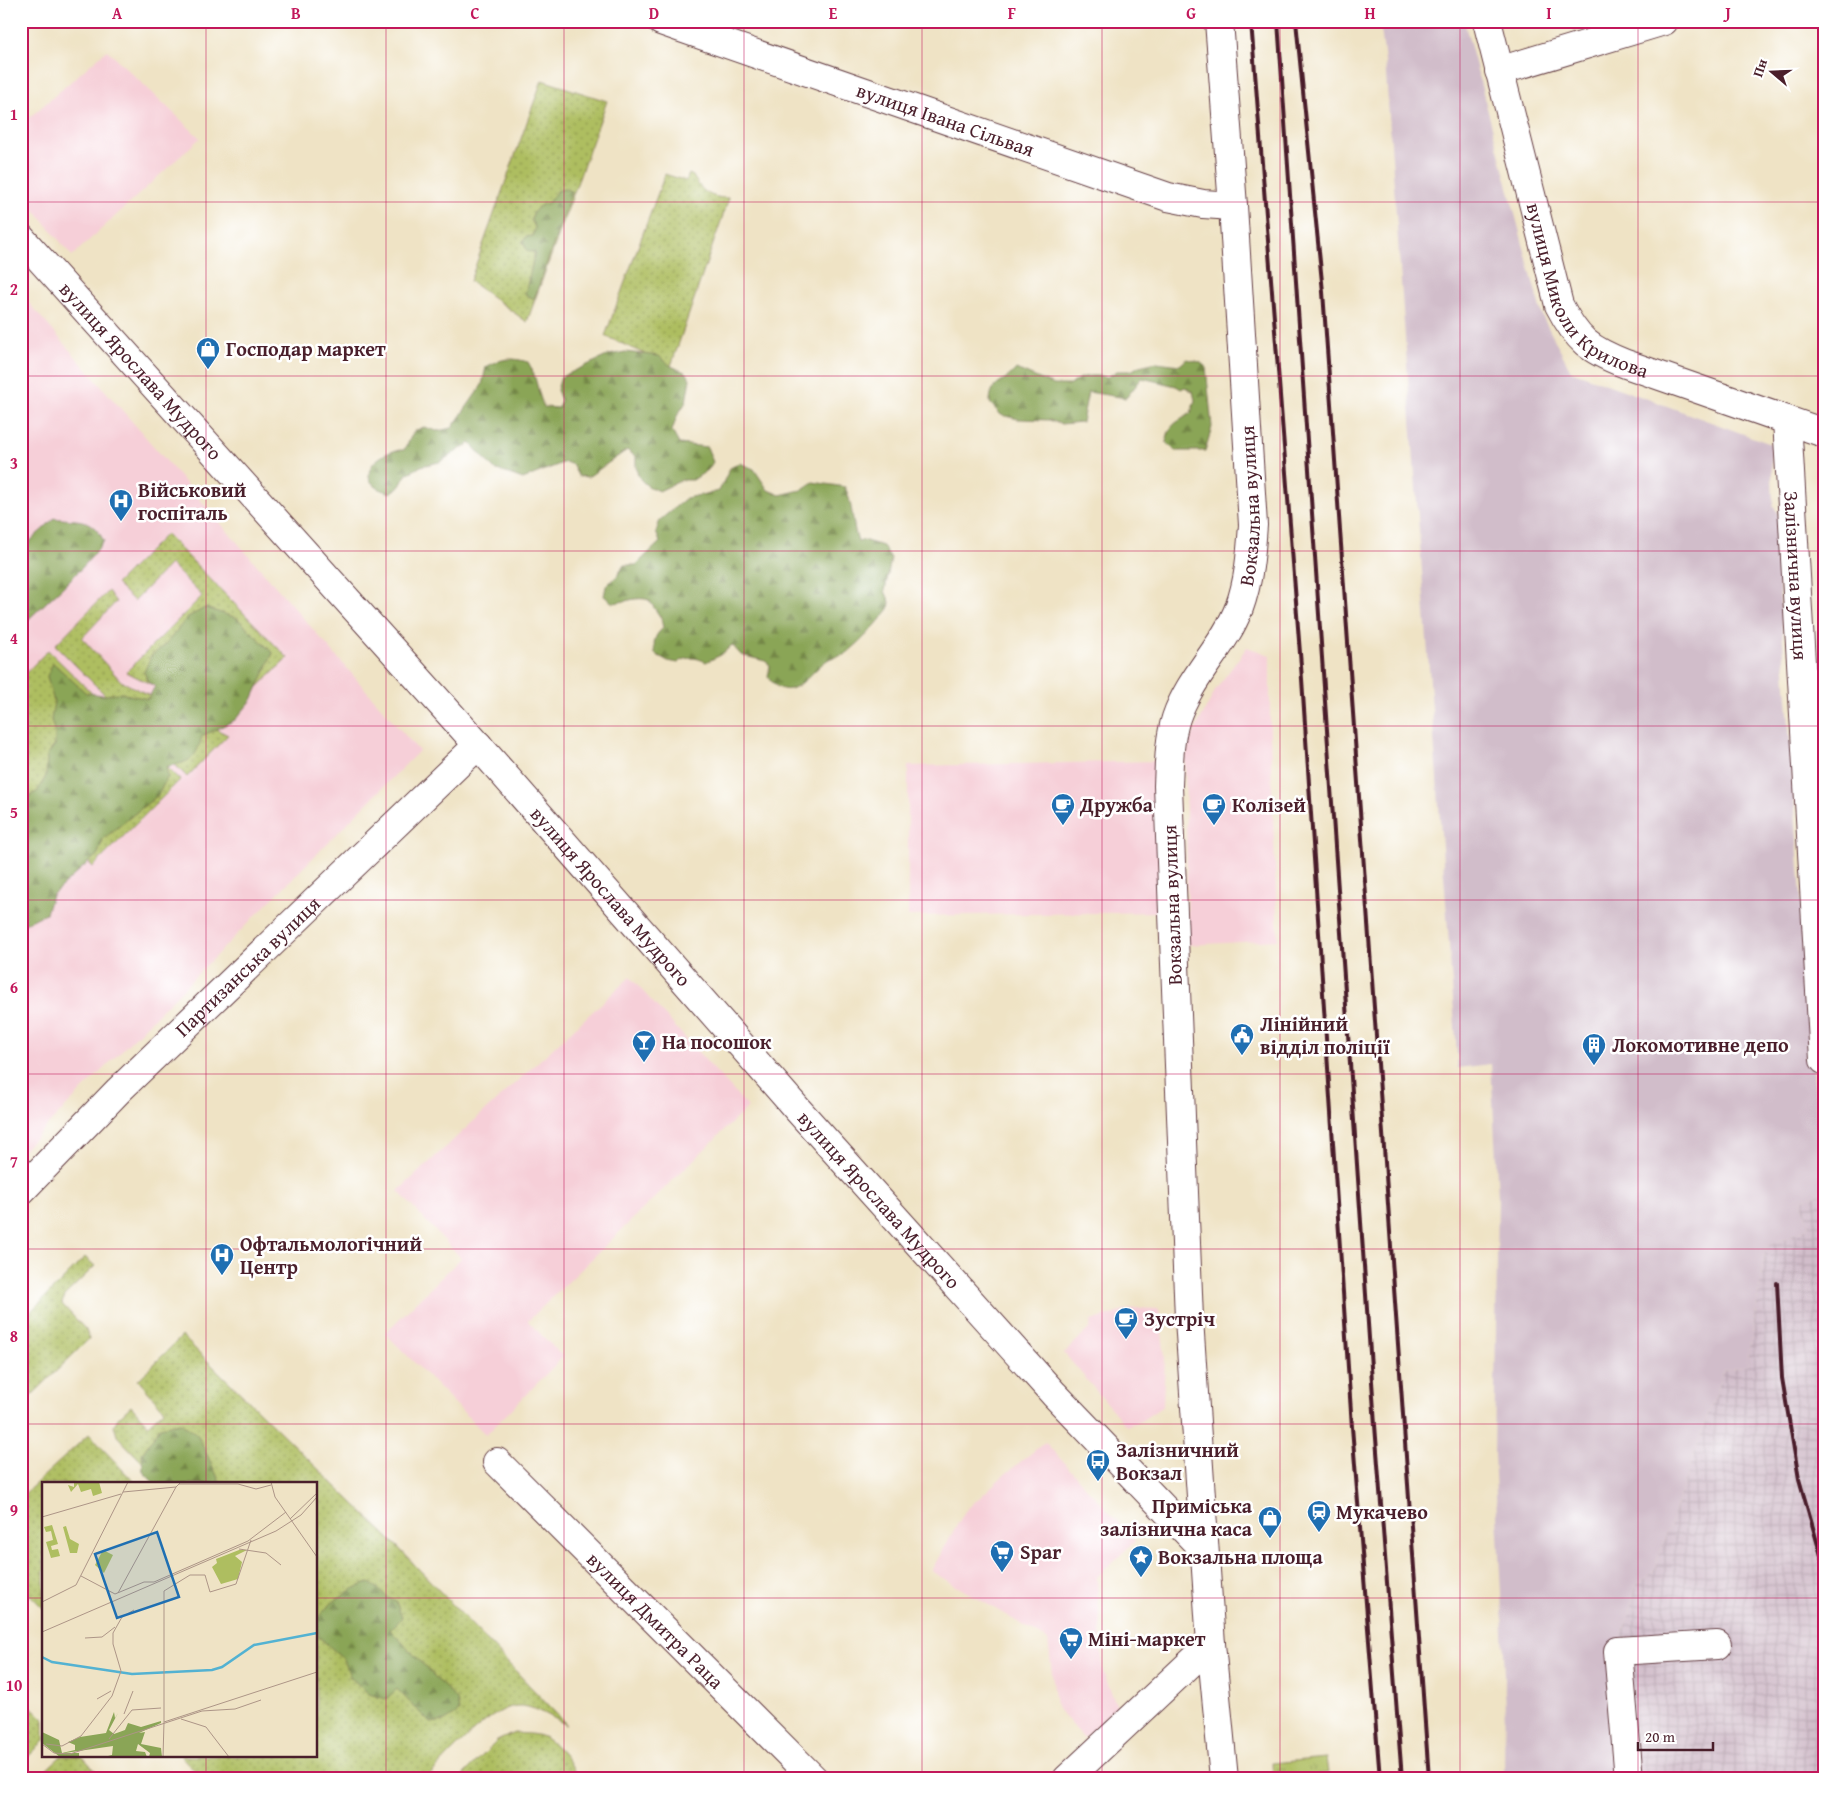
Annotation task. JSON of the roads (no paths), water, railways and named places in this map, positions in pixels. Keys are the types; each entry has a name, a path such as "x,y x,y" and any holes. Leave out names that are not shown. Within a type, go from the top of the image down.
{"street":[{"name":"вулиця Івана Сільвая","path":"661,21 1168,197 1202,204 1233,206"},
{"name":"Вокзальна вулиця","path":"1219,21 1233,206 1253,525 1246,585 1238,610 1226,634 1190,688 1176,717 1170,746 1168,786 1189,1319 1211,1644 1224,1779"},
{"name":"вулиця Миколи Крилова","path":"1487,21 1559,305 1569,325 1582,342 1600,354 1824,433"},
{"path":"1499,71 1664,21"},
{"name":"вулиця Ярослава Мудрого","path":"21,238 478,745 798,1110 1047,1387 1204,1550"},
{"name":"Залізнична вулиця","path":"1787,420 1824,1060"},
{"name":"Партизанська вулиця","path":"21,1191 119,1090 478,745"},
{"name":"вулиця Дмитра Раца","path":"497,1462 814,1779"},
{"path":"1067,1779 1211,1644"},
{"path":"1629,1779 1618,1651 1717,1645"}],"railway":[{"path":"1251,21 1302,679 1352,1427 1380,1779"},
{"path":"1278,21 1375,1425 1402,1779"},
{"path":"1296,21 1323,292 1429,1779"},
{"path":"1777,1283 1782,1378 1799,1479 1824,1566"}],"place":[{"name":"Господар маркет","path":"208,370"},
{"name":"Військовий госпіталь","path":"121,522"},
{"name":"Дружба","path":"1063,826"},
{"name":"Колізей","path":"1214,826"},
{"name":"Лінійний відділ поліції","path":"1242,1056"},
{"name":"На посошок","path":"644,1063"},
{"name":"Локомотивне депо","path":"1594,1066"},
{"name":"Офтальмологічний Центр","path":"222,1276"},
{"name":"Зустріч","path":"1126,1340"},
{"name":"Залізничний Вокзал","path":"1098,1482"},
{"name":"Мукачево","path":"1319,1533"},
{"name":"Приміська залізнична каса","path":"1270,1539"},
{"name":"Spar","path":"1002,1573"},
{"name":"Вокзальна площа","path":"1141,1578"},
{"name":"Міні-маркет","path":"1071,1660"}]}
